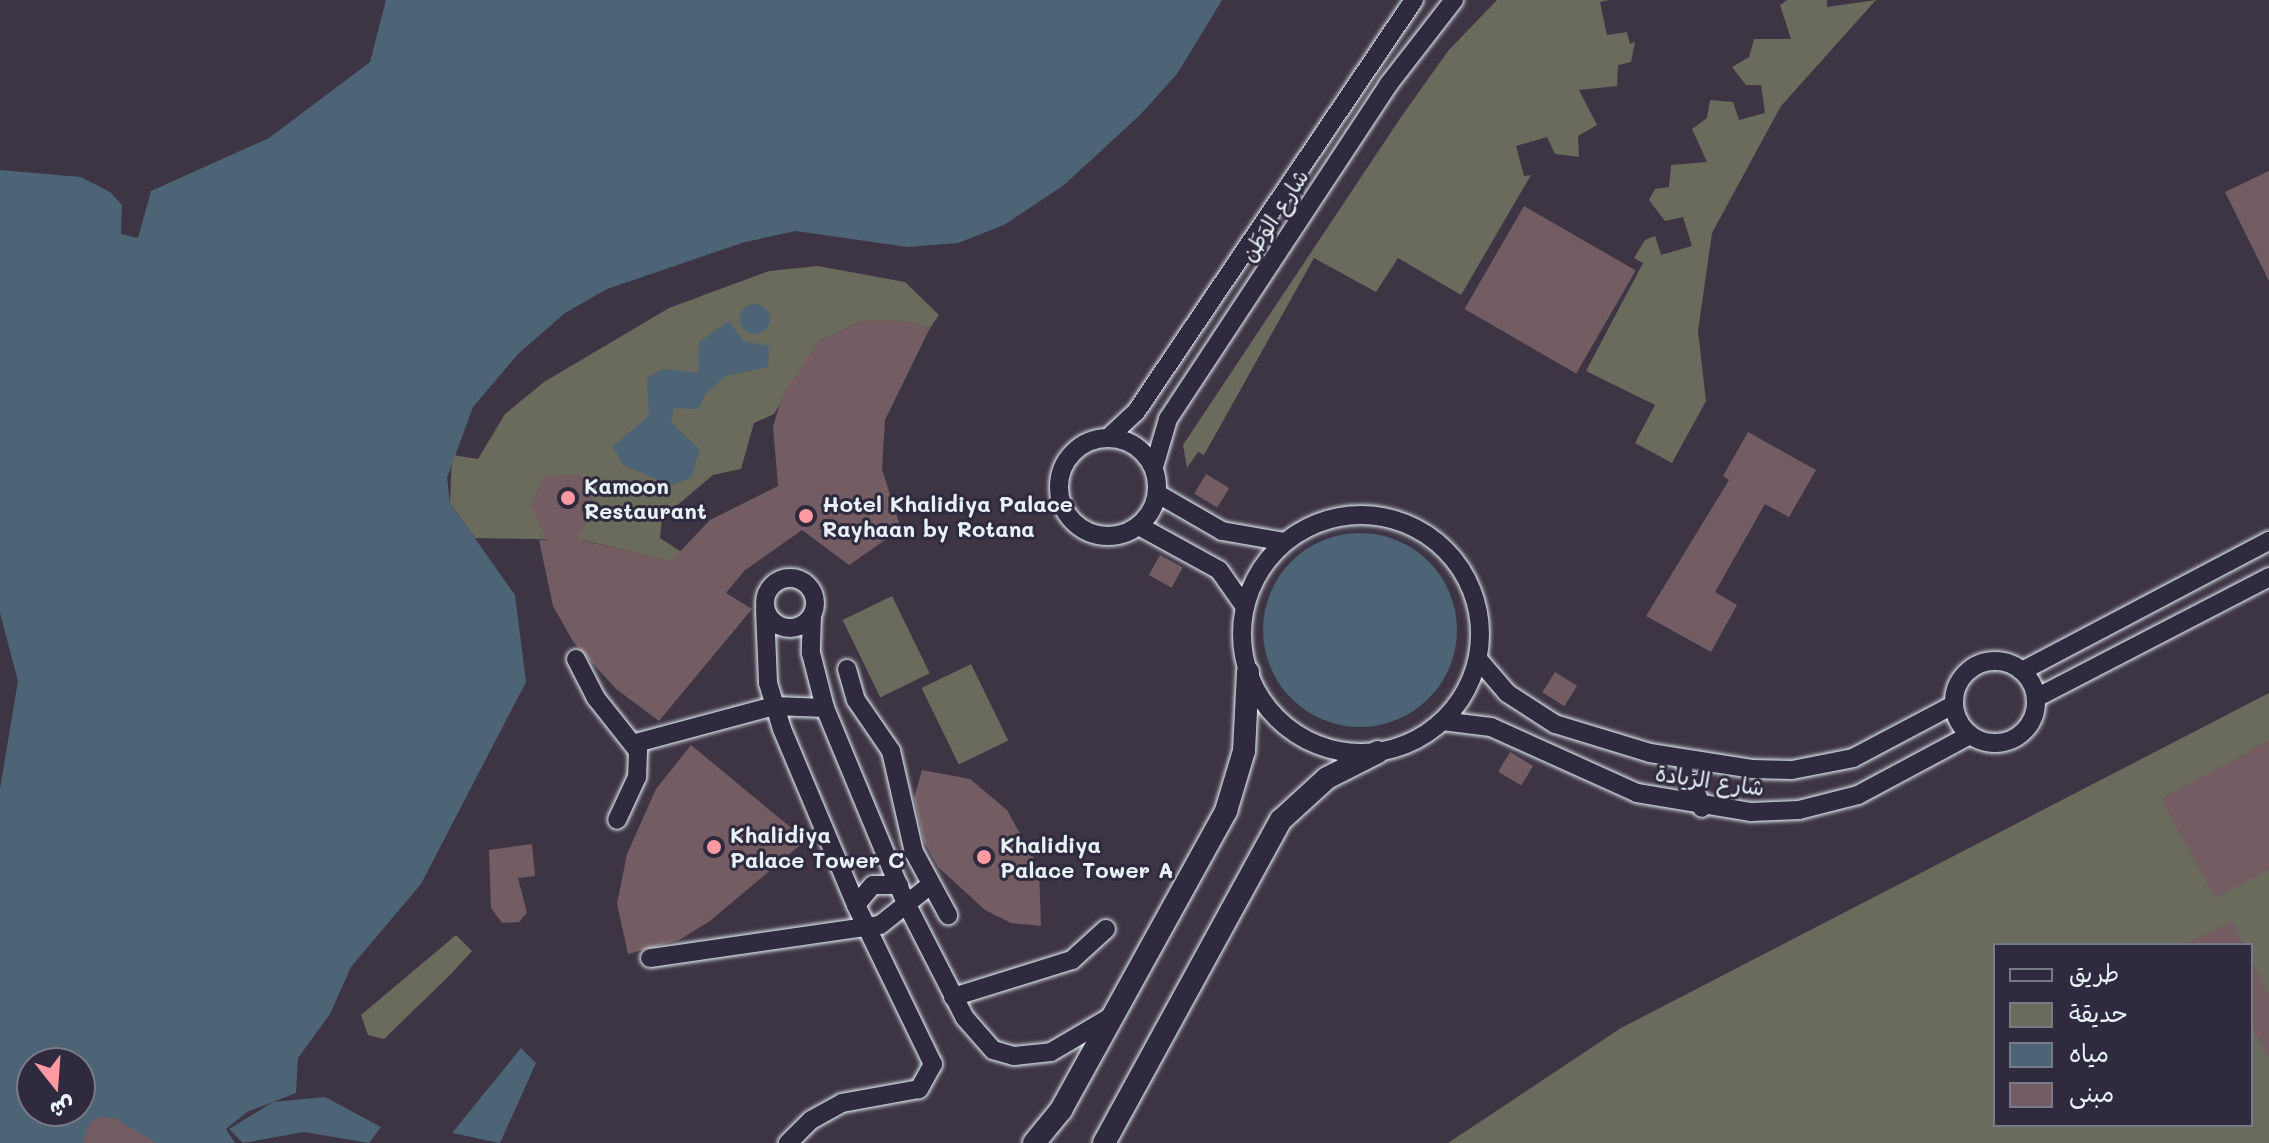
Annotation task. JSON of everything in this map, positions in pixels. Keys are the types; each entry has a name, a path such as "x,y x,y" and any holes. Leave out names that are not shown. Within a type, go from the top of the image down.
{"street":[{"name":"شارع الوَطَن","path":"1109,437 1136,412 1414,0"},
{"name":"شارع الوَطَن","path":"1154,467 1168,419 1388,85 1454,0"},
{"path":"1109,437 1136,445 1154,467 1158,494 1139,526 1120,535 1097,535 1074,523 1060,500 1065,462 1084,444 1109,437"},
{"path":"1158,494 1222,531 1285,542"},
{"path":"1034,1143 1061,1110 1233,793 1244,751 1248,672 1245,607 1260,572 1285,542 1305,529 1351,515 1398,520 1420,530 1453,558 1475,595 1478,659 1465,693 1442,721 1423,736 1378,752 1327,778 1281,820 1104,1143"},
{"path":"1139,526 1219,570 1245,607"},
{"path":"2022,671 2269,541"},
{"path":"788,1143 811,1120 842,1103 905,1095 929,1078 931,1049 856,905 774,706 765,610 770,586 792,577 813,591 811,653 825,708 835,725 902,893 953,997 993,1050 1014,1056 1073,1043 1111,1016"},
{"path":"2036,698 2269,577"},
{"path":"765,610 775,624 791,628 812,616"},
{"path":"576,659 596,698 636,743 639,769 617,820"},
{"name":"شارع الرِّيادة","path":"1478,659 1507,693 1545,719 1684,760 1772,770 1831,765 1953,705"},
{"path":"1998,661 2022,671 2036,698 2033,719 2019,735 1989,743 1970,735 1953,705 1960,679 1977,665 1998,661"},
{"path":"847,669 862,709 894,758 909,834 929,886 948,915"},
{"path":"1248,672 1271,713 1309,741 1378,752"},
{"path":"636,743 774,706 825,708"},
{"path":"835,725 862,709"},
{"name":"شارع الرِّيادة","path":"1442,721 1491,727 1608,783 1702,808 1779,813 1819,807 1879,786 1970,735"},
{"path":"1684,760 1702,808"},
{"path":"856,905 873,885 902,893 929,886"},
{"path":"650,958 894,920 902,893"},
{"path":"953,997 1072,960 1106,929"}],"green space":[{"path":"1497,0 1609,0 1600,2 1607,35 1627,32 1630,44 1635,42 1631,62 1618,65 1617,86 1579,90 1597,125 1578,136 1579,157 1555,154 1547,137 1516,146 1524,176 1531,175 1461,295 1398,258 1376,292 1314,258 1204,455 1198,452 1187,468 1183,445 1399,120 1448,51"},
{"path":"1787,0 1827,0 1827,7 1876,0 1781,106 1712,233 1698,331 1706,401 1672,463 1635,443 1655,405 1586,371 1643,263 1634,258 1645,240 1655,236 1661,255 1692,246 1683,217 1665,221 1649,200 1655,189 1669,187 1671,165 1707,162 1692,129 1707,118 1710,100 1733,102 1739,120 1765,113 1761,85 1746,85 1732,67 1749,57 1754,39 1791,39 1780,5"},
{"path":"818,266 905,282 939,315 930,328 905,321 862,321 819,341 774,414 754,423 741,469 713,475 662,518 660,538 680,551 674,562 583,540 475,538 450,503 452,455 478,459 505,414 544,382 669,308 769,271"},
{"path":"892,596 930,673 880,697 843,620"},
{"path":"971,664 1008,740 959,765 922,688"},
{"path":"2269,693 2269,1143 1448,1143 1621,1028"},
{"path":"456,935 472,951 384,1039 368,1035 361,1015"}],"water":[{"path":"386,0 1222,0 1177,74 1140,115 1064,185 1004,225 958,243 907,247 796,231 745,242 607,289 565,313 518,354 473,407 447,478 450,503 515,595 526,682 421,884 351,967 330,1014 298,1058 296,1093 247,1112 226,1129 235,1143 0,1143 0,789 18,681 0,613 0,170 81,177 110,192 122,205 121,234 138,238 151,191 269,138 370,62"},
{"path":"755,304 766,308 770,319 766,330 755,334 744,330 740,319 744,308"},
{"path":"729,321 743,341 769,346 768,367 726,376 705,394 699,409 674,408 671,422 700,450 691,478 671,485 623,465 613,446 649,416 647,378 663,369 698,373 699,342"},
{"path":"1360,533 1397,541 1414,549 1428,562 1441,576 1449,593 1457,630 1449,667 1441,684 1428,698 1414,711 1397,719 1360,727 1323,719 1306,711 1292,698 1279,684 1271,667 1263,630 1271,593 1279,576 1292,562 1306,549 1323,541"},
{"path":"521,1048 536,1063 500,1143 452,1133"},
{"path":"325,1097 381,1127 369,1143 304,1132 243,1143 229,1129 273,1102"}],"building":[{"path":"2269,171 2269,281 2225,192"},
{"path":"1524,206 1636,270 1576,374 1464,309"},
{"name":"Hotel Khalidiya Palace Rayhaan by Rotana","path":"862,321 905,321 930,328 885,420 882,469 901,529 849,565 802,530 744,571 726,593 752,609 659,721 616,689 574,643 553,606 539,540 547,540 531,506 543,476 580,474 596,505 577,539 671,561 710,520 778,486 773,427 782,396 819,341"},
{"path":"1748,432 1816,470 1789,517 1765,504 1715,592 1737,605 1711,652 1646,616 1729,480 1723,476"},
{"path":"1206,474 1229,488 1217,508 1194,494"},
{"path":"1160,555 1183,568 1172,588 1149,575"},
{"path":"1555,672 1577,686 1564,706 1542,692"},
{"path":"2269,740 2269,869 2215,898 2161,799"},
{"name":"Khalidiya Palace Tower C","path":"691,745 806,840 710,921 679,940 628,954 617,904 627,854 656,789"},
{"path":"1510,752 1533,766 1521,786 1498,772"},
{"name":"Khalidiya Palace Tower A","path":"922,770 970,779 1007,810 1039,868 1041,926 1011,923 985,910 938,867 924,842 914,798"},
{"path":"532,844 535,876 518,878 527,913 519,922 502,923 491,908 489,850"},
{"path":"2232,921 2243,943 2186,943"},
{"path":"2253,963 2269,996 2269,1058 2253,1029"},
{"path":"114,1118 156,1143 83,1143 88,1127 96,1127 96,1119"}],"place":[{"name":"Kamoon Restaurant","path":"568,498"},
{"name":"Hotel Khalidiya Palace Rayhaan by Rotana","path":"806,516"},
{"name":"Khalidiya Palace Tower C","path":"714,847"},
{"name":"Khalidiya Palace Tower A","path":"984,857"}]}
